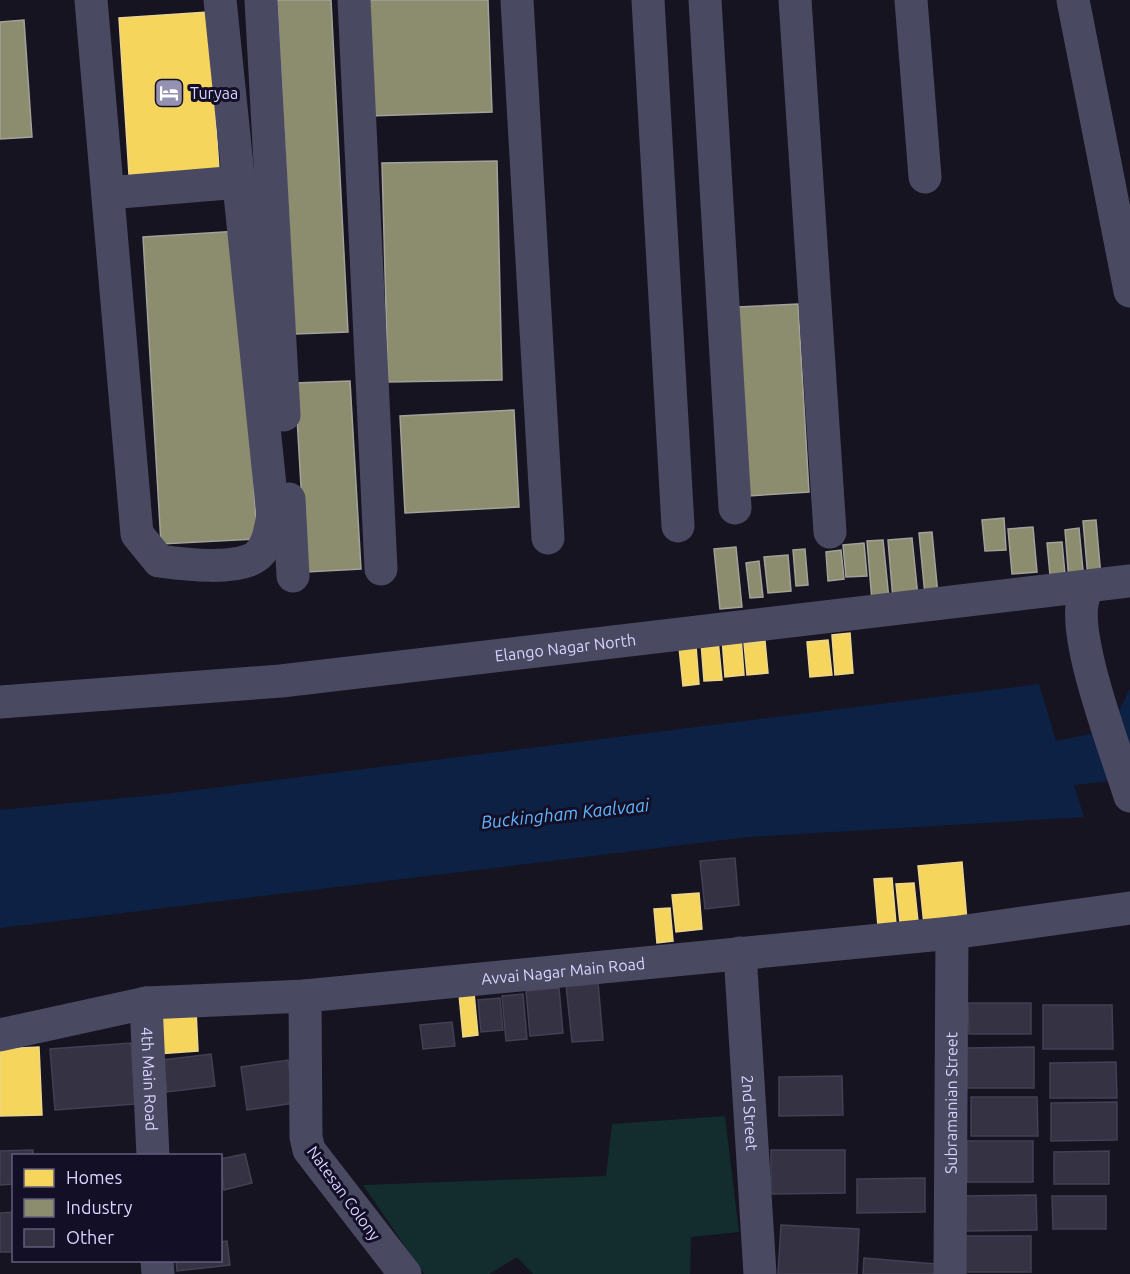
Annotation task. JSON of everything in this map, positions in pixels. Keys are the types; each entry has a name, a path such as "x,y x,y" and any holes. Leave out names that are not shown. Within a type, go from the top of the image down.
{"street":[{"path":"91,0 137,534 159,561 194,566 240,563 257,556 268,541 273,515 220,0"},
{"path":"261,0 293,576"},
{"path":"354,0 381,569"},
{"path":"517,0 548,538"},
{"path":"648,0 678,526"},
{"path":"705,0 735,508"},
{"path":"795,0 830,532"},
{"path":"911,0 925,177"},
{"path":"1073,0 1130,291"},
{"path":"108,193 239,182"},
{"name":"Elango Nagar North","path":"0,702 281,681 1130,581"},
{"path":"1092,586 1084,594 1082,606 1085,653 1130,796"},
{"name":"Avvai Nagar Main Road","path":"0,1035 146,1003 305,996 952,933 1130,908"},
{"name":"Subramanian Street","path":"950,1274 952,933"},
{"name":"2nd Street","path":"740,953 760,1274"},
{"name":"Natesan Colony","path":"305,996 306,1137 309,1150 405,1274"},
{"name":"4th Main Road","path":"146,1003 153,1154"}],"green space":[{"path":"725,1116 739,1232 691,1237 690,1274 533,1274 517,1257 489,1274 424,1274 363,1185 606,1176 612,1124"}],"water":[{"name":"Buckingham Kaalvaai","path":"1039,684 1056,741 1109,730 1130,689 1130,784 1121,780 1074,785 1084,817 748,837 0,928 0,810 165,794"}],"building: Homes":[{"name":"Turyaa","path":"208,12 219,169 129,175 119,18"},
{"path":"850,633 853,673 835,675 832,635"},
{"path":"741,637 744,675 725,677 722,638"},
{"path":"718,640 722,680 704,681 701,642"},
{"path":"828,640 832,675 810,677 807,642"},
{"path":"765,641 768,673 747,675 744,643"},
{"path":"696,646 699,684 683,686 679,647"},
{"path":"962,862 967,921 924,925 918,866"},
{"path":"892,878 896,924 878,926 874,879"},
{"path":"914,883 919,931 901,933 896,884"},
{"path":"699,893 702,929 676,932 672,895"},
{"path":"670,908 673,941 657,943 654,909"},
{"path":"474,993 478,1035 463,1037 459,994"},
{"path":"196,1010 198,1051 157,1054 154,1012"},
{"path":"39,1047 42,1115 0,1116 0,1049"}],"building: Industry":[{"path":"277,0 331,0 348,332 295,334"},
{"path":"365,0 488,0 492,112 369,116"},
{"path":"24,20 32,137 0,139 0,22"},
{"path":"497,161 502,380 388,382 382,163"},
{"path":"239,231 257,539 161,544 143,237"},
{"path":"798,304 809,492 748,496 738,307"},
{"path":"350,381 361,569 306,572 295,383"},
{"path":"514,410 519,507 405,513 400,416"},
{"path":"1004,518 1006,550 985,551 982,520"},
{"path":"1096,520 1101,577 1088,578 1083,521"},
{"path":"1033,527 1037,572 1012,574 1008,529"},
{"path":"1079,528 1084,581 1069,582 1065,530"},
{"path":"932,532 938,595 925,595 919,533"},
{"path":"912,538 918,597 893,600 888,540"},
{"path":"883,540 889,599 872,601 867,541"},
{"path":"1062,542 1066,585 1051,586 1047,543"},
{"path":"864,543 867,576 846,577 843,545"},
{"path":"736,547 742,607 720,609 714,549"},
{"path":"805,549 808,585 796,586 793,550"},
{"path":"841,550 844,579 828,581 826,552"},
{"path":"788,555 791,591 768,593 764,557"},
{"path":"759,561 763,597 750,598 746,563"}],"building: Other":[{"path":"735,858 739,905 705,909 700,861"},
{"path":"598,982 603,1040 572,1042 566,985"},
{"path":"559,988 563,1033 530,1036 526,991"},
{"path":"523,994 527,1039 506,1041 502,996"},
{"path":"500,998 503,1030 481,1032 478,1000"},
{"path":"968,1003 1031,1003 1031,1034 969,1034"},
{"path":"1043,1005 1112,1005 1113,1049 1043,1049"},
{"path":"452,1022 455,1046 423,1049 420,1025"},
{"path":"131,1043 135,1104 55,1110 50,1049"},
{"path":"1034,1047 1034,1088 967,1088 966,1048"},
{"path":"211,1054 215,1086 167,1092 163,1060"},
{"path":"288,1060 294,1103 247,1110 241,1067"},
{"path":"1116,1062 1117,1098 1050,1098 1050,1063"},
{"path":"842,1076 843,1115 779,1116 779,1077"},
{"path":"971,1097 1037,1097 1038,1136 971,1136"},
{"path":"1117,1102 1117,1140 1051,1141 1051,1103"},
{"path":"967,1141 1033,1141 1033,1182 967,1182"},
{"path":"33,1150 33,1154 12,1154 12,1184 0,1185 0,1151"},
{"path":"771,1150 845,1150 845,1193 771,1194"},
{"path":"1109,1151 1109,1184 1054,1184 1054,1152"},
{"path":"245,1154 252,1183 224,1190 222,1159"},
{"path":"925,1178 925,1212 857,1213 857,1179"},
{"path":"1036,1195 1037,1230 964,1231 964,1196"},
{"path":"1052,1196 1106,1196 1106,1229 1053,1229"},
{"path":"12,1212 12,1252 0,1252 0,1213"},
{"path":"781,1225 859,1229 857,1274 778,1274"},
{"path":"963,1236 1031,1236 1031,1272 964,1272"},
{"path":"227,1241 230,1265 177,1271 176,1262 222,1262 222,1242"},
{"path":"864,1258 936,1264 936,1274 863,1274"}],"place":[{"name":"Turyaa","path":"169,93"}]}
